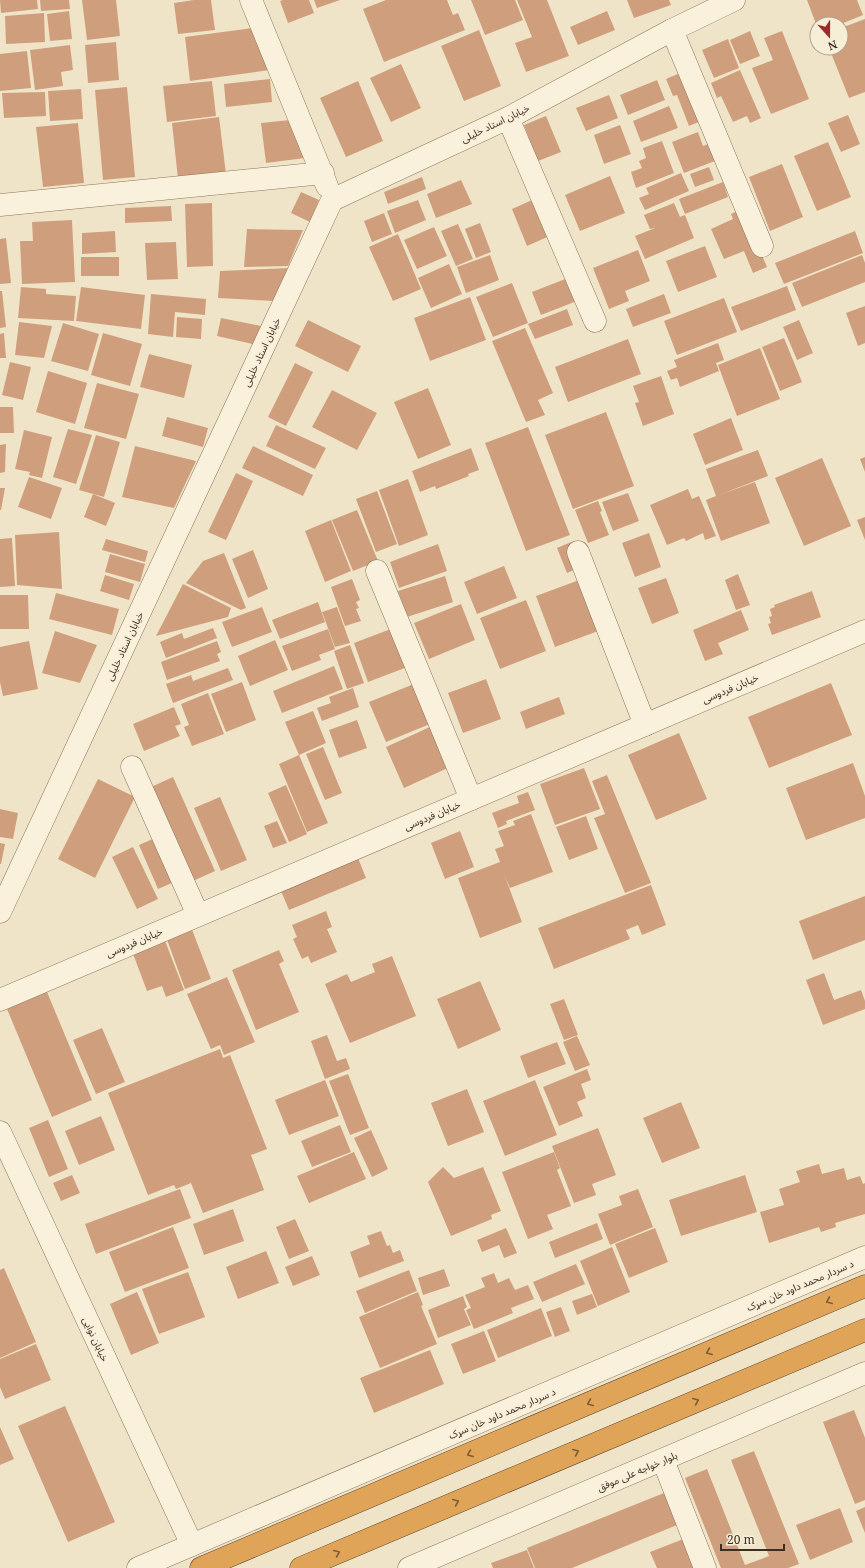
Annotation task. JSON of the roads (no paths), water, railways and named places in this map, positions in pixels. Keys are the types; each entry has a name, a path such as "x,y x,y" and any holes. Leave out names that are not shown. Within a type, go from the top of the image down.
{"highway":[{"path":"203,1568 865,1286"},
{"path":"301,1568 865,1330"}],"street":[{"path":"251,0 323,173 332,200"},
{"name":"خیابان استاد خلیلی","path":"0,912 332,200 508,118 672,30 734,0"},
{"path":"672,30 762,246"},
{"path":"508,118 595,321"},
{"path":"0,205 323,173"},
{"path":"578,552 645,725"},
{"path":"378,571 471,799"},
{"name":"خیابان فردوسی","path":"0,1000 865,631"},
{"path":"132,767 198,915"},
{"name":"خیابان نوایی","path":"0,1132 192,1545"},
{"name":"د سردار محمد داود خان سړک","path":"138,1568 865,1257"},
{"name":"بلوار خواجه علی موفق","path":"409,1568 865,1373"},
{"path":"663,1460 705,1568"}]}
